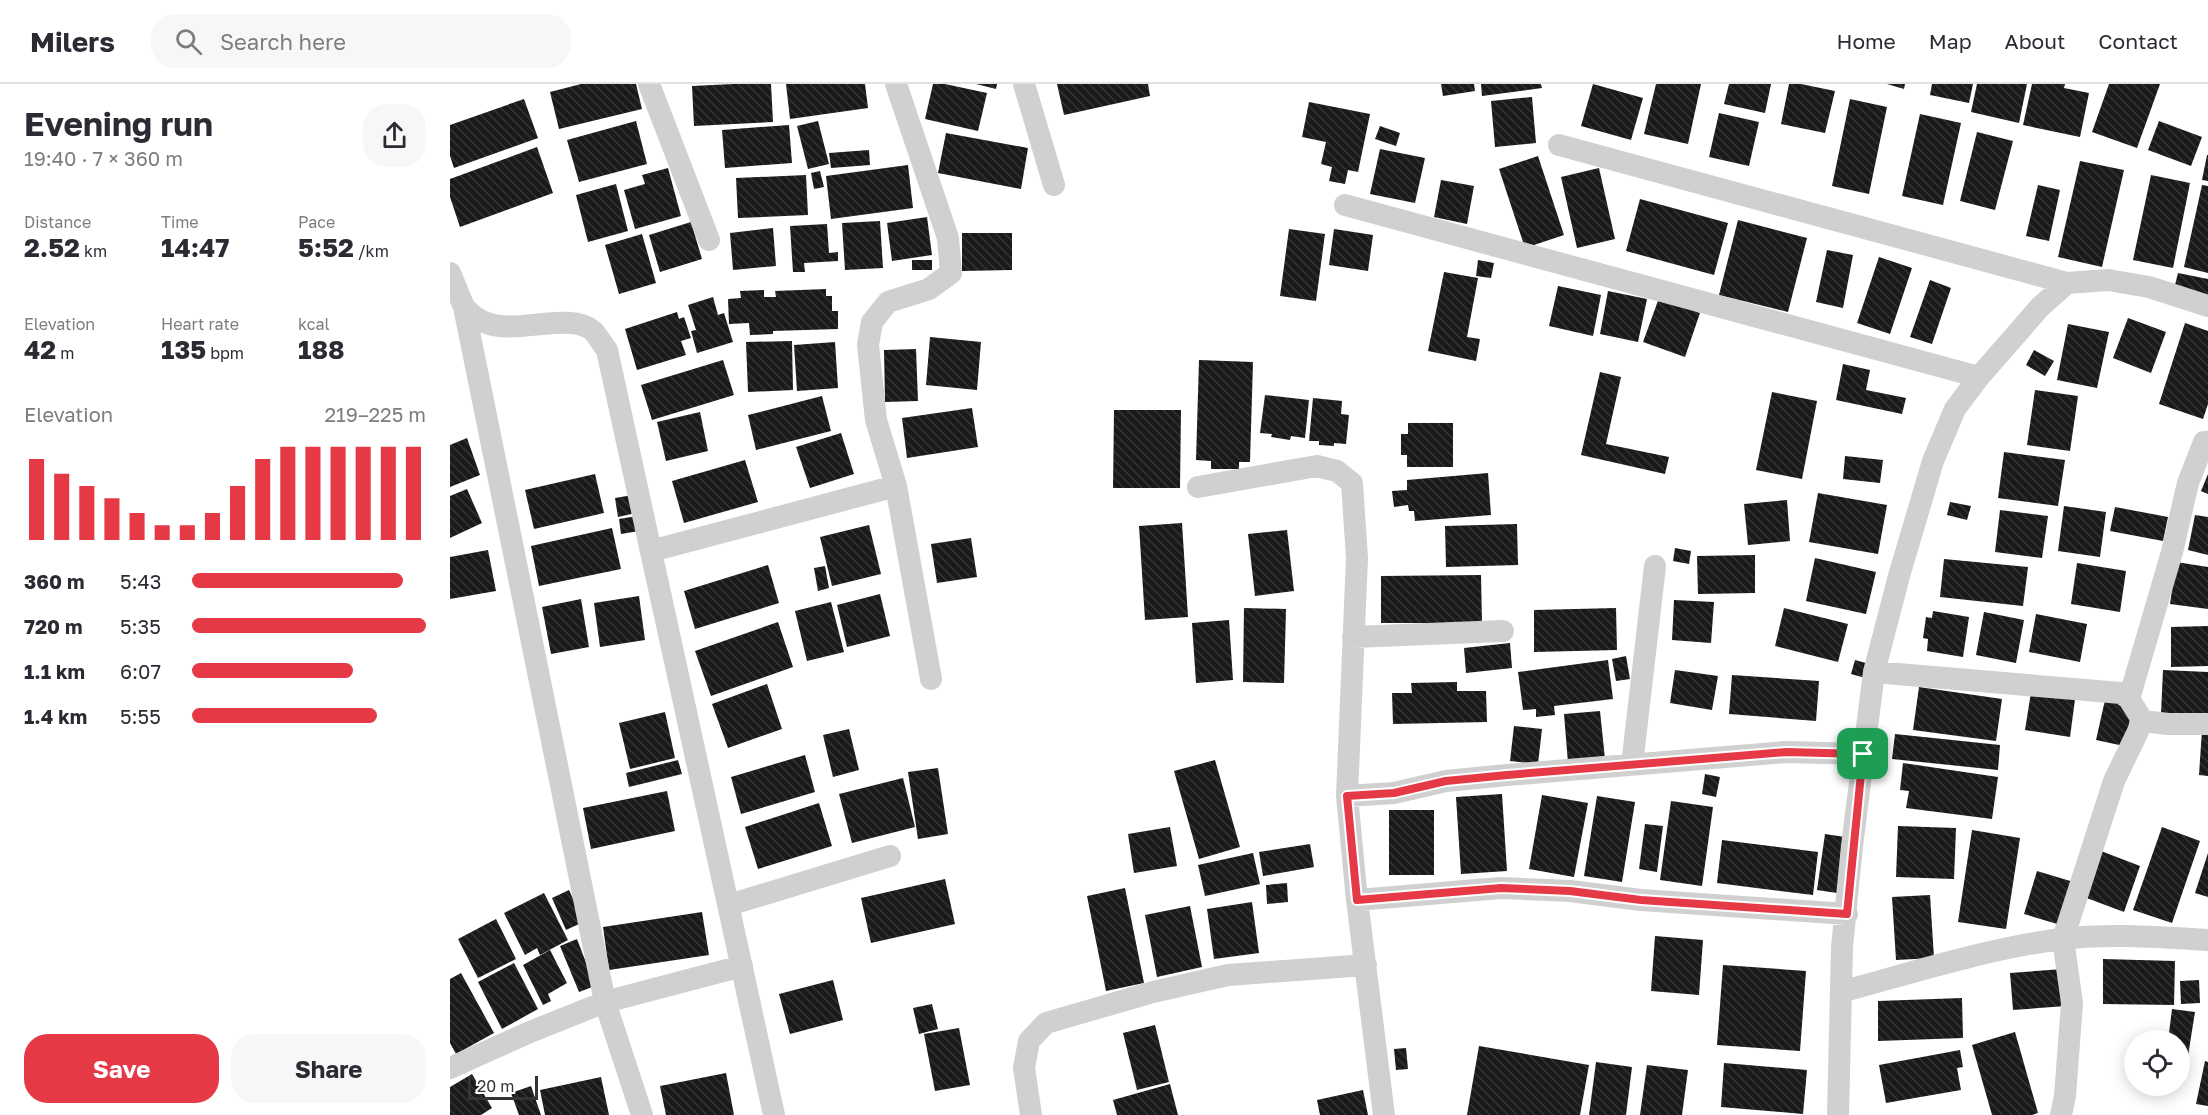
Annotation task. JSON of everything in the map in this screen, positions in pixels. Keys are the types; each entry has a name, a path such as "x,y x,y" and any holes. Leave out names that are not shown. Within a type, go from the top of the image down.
{"street":[{"path":"649,84 709,240"},
{"path":"896,84 948,238 951,273 929,290 888,302 872,322 868,345 876,420 896,486 931,679"},
{"path":"1024,84 1054,185"},
{"path":"1559,145 2067,283 2109,280 2150,287 2208,306"},
{"path":"1345,205 1979,376"},
{"path":"450,273 464,307 605,1002 642,1115"},
{"path":"1838,1115 1842,947 1863,754 1874,672 1899,576 1933,461 1954,409 1979,376 2040,307 2067,283"},
{"path":"464,307 489,325 525,326 572,323 592,330 607,350 774,1115"},
{"path":"2129,699 2172,552 2188,483 2204,442 2208,442"},
{"path":"1198,487 1317,466 1337,471 1352,483 1357,558 1347,796 1357,900 1384,1115"},
{"path":"651,551 896,486"},
{"path":"1632,765 1655,566"},
{"path":"1353,637 1503,631"},
{"path":"1874,672 2121,693 2129,699 2143,721"},
{"path":"2143,721 2168,724 2208,724"},
{"path":"2061,1115 2065,1096 2072,1003 2063,939 2114,781 2143,721"},
{"path":"1347,796 1394,793 1456,780 1786,752 1863,754"},
{"path":"729,905 890,856"},
{"path":"1357,900 1501,888 1570,891 1641,900 1847,914"},
{"path":"1841,992 1995,950 2063,939 2136,936 2208,940"},
{"path":"1031,1115 1024,1068 1029,1041 1046,1023 1153,992 1228,975 1366,965"},
{"path":"450,1068 605,1002 742,966"}],"building":[{"path":"581,84 636,84 642,109 559,129 550,92"},
{"path":"771,84 773,122 694,126 692,86"},
{"path":"786,84 865,84 868,108 790,119"},
{"path":"933,84 945,84 987,93 978,131 925,119"},
{"path":"976,84 997,84 996,89"},
{"path":"1057,84 1148,84 1150,96 1064,115"},
{"path":"1441,84 1474,84 1475,91 1443,96"},
{"path":"1481,84 1541,84 1542,88 1482,96"},
{"path":"1593,84 1643,98 1631,140 1581,126"},
{"path":"1656,84 1701,84 1688,144 1644,134"},
{"path":"1729,84 1771,84 1765,113 1724,104"},
{"path":"1789,84 1801,84 1835,91 1825,133 1781,124"},
{"path":"1887,84 1905,84 1904,89"},
{"path":"1932,84 1973,84 1969,103 1930,95"},
{"path":"1977,84 2027,84 2019,123 1971,112"},
{"path":"2032,84 2065,84 2064,88 2089,93 2080,137 2023,125"},
{"path":"2109,84 2160,84 2137,148 2092,132"},
{"path":"1532,97 1536,143 1495,147 1491,101"},
{"path":"524,99 538,138 454,168 450,156 450,125"},
{"path":"1850,99 1887,107 1869,194 1832,186"},
{"path":"1309,102 1370,114 1358,172 1348,170 1345,184 1329,181 1332,167 1321,164 1326,142 1302,137"},
{"path":"1719,113 1759,122 1749,166 1709,157"},
{"path":"1920,114 1961,123 1943,205 1902,196"},
{"path":"636,121 647,164 579,182 567,140"},
{"path":"818,121 829,164 808,169 797,126"},
{"path":"2159,121 2202,137 2191,166 2148,150"},
{"path":"789,125 792,163 725,168 722,130"},
{"path":"1380,126 1400,133 1396,146 1375,139"},
{"path":"1977,132 2013,141 1995,210 1960,201"},
{"path":"946,133 1028,148 1021,189 938,173"},
{"path":"537,147 553,193 460,227 450,197 450,179"},
{"path":"1380,149 1425,158 1415,203 1370,194"},
{"path":"869,150 870,165 831,168 829,153"},
{"path":"2208,155 2208,181 2202,180"},
{"path":"1538,156 1564,235 1525,248 1499,169"},
{"path":"2080,161 2124,170 2102,267 2058,257"},
{"path":"908,165 913,208 831,219 826,176"},
{"path":"668,168 681,216 635,229 624,190 645,184 642,175"},
{"path":"1599,168 1615,239 1577,248 1561,177"},
{"path":"820,171 824,187 814,189 811,173"},
{"path":"806,175 808,215 738,218 736,178"},
{"path":"2151,175 2190,183 2173,268 2133,260"},
{"path":"1441,180 1474,186 1467,224 1434,217"},
{"path":"616,184 628,231 588,242 576,195"},
{"path":"2038,185 2060,190 2049,241 2026,236"},
{"path":"2202,185 2208,186 2208,273 2184,267"},
{"path":"1640,199 1728,223 1714,275 1626,251"},
{"path":"927,217 932,255 892,261 887,223"},
{"path":"1738,220 1807,238 1788,312 1719,295"},
{"path":"880,221 883,268 845,270 842,223"},
{"path":"691,222 702,259 660,272 649,235"},
{"path":"827,224 829,253 838,252 838,261 804,263 805,272 793,272 790,226"},
{"path":"773,228 776,266 733,270 730,233"},
{"path":"1289,229 1325,234 1316,301 1280,296"},
{"path":"1334,229 1373,235 1368,271 1329,265"},
{"path":"962,233 1012,233 1012,270 962,271"},
{"path":"642,234 656,283 619,294 605,245"},
{"path":"1827,250 1853,255 1843,308 1816,302"},
{"path":"1879,257 1912,268 1890,334 1857,323"},
{"path":"912,260 932,260 932,270 912,270"},
{"path":"1478,260 1494,263 1491,278 1476,276"},
{"path":"1444,272 1478,278 1467,337 1480,339 1476,361 1428,351"},
{"path":"2178,273 2208,279 2208,297 2174,289"},
{"path":"1930,280 1951,288 1932,344 1910,337"},
{"path":"1558,286 1601,295 1593,336 1549,326"},
{"path":"826,289 826,296 832,296 832,311 838,311 838,329 773,331 773,334 750,335 749,323 729,324 728,299 741,298 740,291 764,290 764,297 776,297 775,291"},
{"path":"1608,291 1647,299 1638,342 1600,334"},
{"path":"713,297 718,315 724,313 733,342 697,353 691,331 696,330 688,305"},
{"path":"1659,298 1700,313 1685,357 1643,342"},
{"path":"677,312 679,319 684,317 691,338 681,341 686,355 637,370 625,329"},
{"path":"2128,318 2166,332 2151,373 2113,358"},
{"path":"2185,323 2208,331 2208,404 2203,419 2159,404"},
{"path":"2068,324 2109,332 2097,388 2057,380"},
{"path":"930,337 981,342 977,390 926,385"},
{"path":"792,341 793,390 748,392 746,342"},
{"path":"835,342 838,388 797,391 794,345"},
{"path":"916,349 918,401 885,402 884,350"},
{"path":"2034,350 2054,361 2045,376 2026,365"},
{"path":"723,360 734,395 652,420 641,385"},
{"path":"1199,360 1253,362 1250,462 1239,462 1239,469 1211,469 1211,461 1196,460"},
{"path":"1843,364 1870,370 1866,390 1906,398 1902,414 1836,400"},
{"path":"1600,372 1621,377 1606,444 1669,457 1665,474 1581,455"},
{"path":"2035,390 2078,396 2070,451 2027,445"},
{"path":"1772,392 1817,401 1802,479 1756,470"},
{"path":"1265,395 1309,400 1305,438 1291,436 1290,440 1260,433"},
{"path":"822,396 831,431 756,450 748,415"},
{"path":"1313,398 1342,401 1341,414 1349,415 1346,444 1319,445 1319,441 1309,441"},
{"path":"972,408 978,447 907,458 902,418"},
{"path":"1114,410 1181,410 1180,488 1113,488"},
{"path":"700,412 708,451 666,461 657,422"},
{"path":"1408,423 1453,423 1453,467 1407,467 1407,455 1401,455 1401,434 1408,434"},
{"path":"841,433 854,474 810,488 796,447"},
{"path":"467,438 480,475 450,487 450,445"},
{"path":"2004,452 2065,460 2058,506 1998,498"},
{"path":"1845,456 1883,460 1880,483 1843,479"},
{"path":"745,460 758,502 684,523 672,481"},
{"path":"1488,473 1491,515 1415,521 1414,511 1409,511 1408,505 1394,507 1392,491 1407,490 1407,480"},
{"path":"595,474 604,513 534,529 525,490"},
{"path":"2208,474 2208,494 2201,491"},
{"path":"467,489 482,523 450,538 450,496"},
{"path":"1818,493 1887,505 1878,554 1809,542"},
{"path":"633,495 636,513 618,517 615,498"},
{"path":"1787,500 1790,541 1748,545 1744,504"},
{"path":"1950,502 1971,506 1967,520 1947,515"},
{"path":"2064,506 2106,512 2100,557 2058,551"},
{"path":"2115,507 2168,517 2163,541 2110,531"},
{"path":"2000,510 2048,516 2042,558 1995,552"},
{"path":"2195,515 2208,517 2208,555 2188,550"},
{"path":"637,516 639,531 621,534 619,519"},
{"path":"1182,523 1188,617 1145,620 1139,526"},
{"path":"1517,524 1518,565 1446,567 1445,526"},
{"path":"869,525 881,574 832,586 820,537"},
{"path":"612,528 621,569 539,586 531,546"},
{"path":"1287,530 1294,591 1255,596 1248,534"},
{"path":"971,538 977,577 937,583 931,544"},
{"path":"1675,548 1691,551 1689,564 1673,561"},
{"path":"488,550 496,591 450,599 450,557"},
{"path":"1755,555 1755,593 1698,594 1697,556"},
{"path":"1815,558 1876,572 1866,614 1806,601"},
{"path":"1944,559 2028,567 2023,606 1940,597"},
{"path":"2176,562 2208,567 2208,609 2170,604"},
{"path":"2077,563 2126,571 2120,612 2071,604"},
{"path":"768,565 779,603 695,629 684,591"},
{"path":"825,566 829,588 818,591 814,568"},
{"path":"1481,575 1482,623 1381,623 1381,576"},
{"path":"880,594 890,636 847,647 837,605"},
{"path":"639,596 645,640 600,647 594,603"},
{"path":"581,599 589,647 551,654 542,607"},
{"path":"1674,600 1714,602 1711,643 1672,640"},
{"path":"831,602 844,652 807,661 795,611"},
{"path":"1244,608 1286,609 1284,683 1243,682"},
{"path":"1616,608 1617,650 1534,652 1534,610"},
{"path":"1784,608 1848,624 1838,662 1775,646"},
{"path":"1933,611 1969,617 1963,657 1927,651 1928,639 1923,638 1926,617 1932,618"},
{"path":"1984,612 2024,620 2016,663 1976,655"},
{"path":"2036,614 2087,624 2080,662 2029,652"},
{"path":"1229,620 1233,680 1196,683 1192,623"},
{"path":"778,622 793,667 711,696 695,651"},
{"path":"2208,626 2208,666 2171,667 2171,627"},
{"path":"1510,643 1512,668 1466,673 1464,648"},
{"path":"1626,656 1630,679 1616,681 1612,659"},
{"path":"1608,660 1613,699 1554,706 1555,715 1536,717 1536,709 1523,710 1518,672"},
{"path":"1855,660 1873,665 1869,679 1851,674"},
{"path":"1675,670 1718,676 1712,710 1670,703"},
{"path":"2163,670 2208,672 2208,717 2161,714"},
{"path":"1732,675 1819,681 1816,721 1729,714"},
{"path":"1457,682 1457,691 1486,691 1487,722 1393,724 1392,693 1412,693 1411,683"},
{"path":"767,684 782,729 728,748 712,704"},
{"path":"2032,686 2076,692 2070,737 2025,730"},
{"path":"1919,687 2002,699 1996,741 1913,730"},
{"path":"2105,700 2133,706 2124,746 2096,740"},
{"path":"1600,711 1605,759 1568,763 1564,714"},
{"path":"665,712 675,758 630,769 619,723"},
{"path":"1514,726 1542,729 1538,764 1510,761"},
{"path":"849,729 859,770 833,777 823,735"},
{"path":"2202,730 2208,730 2208,776 2199,775"},
{"path":"1895,734 2000,745 1998,770 1892,759"},
{"path":"805,755 815,792 741,814 731,777"},
{"path":"678,760 682,774 629,787 626,773"},
{"path":"1215,760 1240,847 1199,859 1174,771"},
{"path":"1903,763 1998,777 1992,819 1906,808 1909,791 1900,790"},
{"path":"938,768 948,834 918,839 908,772"},
{"path":"1705,774 1720,777 1716,797 1702,794"},
{"path":"903,778 915,827 852,843 839,794"},
{"path":"667,791 675,831 591,849 583,808"},
{"path":"1502,794 1507,871 1461,874 1456,797"},
{"path":"1542,795 1588,803 1574,877 1529,869"},
{"path":"1597,796 1635,802 1622,882 1584,876"},
{"path":"1671,801 1713,807 1702,886 1660,880"},
{"path":"819,803 832,846 758,869 745,827"},
{"path":"1389,810 1434,810 1434,875 1389,875"},
{"path":"1645,824 1663,826 1657,872 1639,869"},
{"path":"1898,826 1956,828 1954,879 1896,877"},
{"path":"1170,827 1177,866 1134,873 1128,834"},
{"path":"2162,827 2200,841 2172,923 2133,910"},
{"path":"1972,830 2020,838 2006,929 1958,922"},
{"path":"1825,834 1845,837 1837,893 1817,890"},
{"path":"1722,840 1818,852 1813,895 1717,883"},
{"path":"1310,844 1314,867 1263,876 1259,852"},
{"path":"2101,851 2140,866 2124,912 2084,897"},
{"path":"1253,853 1260,884 1205,896 1198,865"},
{"path":"2208,853 2208,897 2195,893"},
{"path":"2037,871 2077,883 2064,926 2024,914"},
{"path":"945,879 955,924 871,943 861,898"},
{"path":"1287,883 1288,902 1267,904 1266,885"},
{"path":"1125,888 1144,983 1106,991 1087,896"},
{"path":"569,890 581,916 579,924 566,930 552,898"},
{"path":"544,893 568,940 540,955 537,948 525,955 504,913"},
{"path":"1930,895 1934,958 1896,960 1892,897"},
{"path":"1252,902 1259,953 1214,959 1207,909"},
{"path":"1190,906 1202,967 1157,977 1145,915"},
{"path":"702,912 709,955 609,970 603,927"},
{"path":"496,919 516,959 478,978 458,939"},
{"path":"1655,936 1703,940 1699,995 1651,991"},
{"path":"577,939 595,986 579,992 560,946"},
{"path":"550,950 567,983 548,994 551,1001 543,1005 523,965"},
{"path":"2103,959 2175,961 2174,1005 2103,1004"},
{"path":"514,963 538,1009 502,1029 478,982"},
{"path":"1723,965 1806,971 1800,1051 1717,1045"},
{"path":"2063,969 2066,1006 2013,1010 2010,973"},
{"path":"461,973 494,1033 456,1054 450,1043 450,979"},
{"path":"833,980 843,1020 790,1034 779,994"},
{"path":"2199,980 2200,1003 2181,1004 2180,981"},
{"path":"1962,998 1963,1038 1878,1041 1878,1001"},
{"path":"932,1004 938,1029 919,1034 913,1008"},
{"path":"2172,1009 2195,1012 2190,1043 2190,1030 2169,1030"},
{"path":"1155,1025 1169,1082 1137,1090 1123,1033"},
{"path":"959,1028 970,1085 935,1091 924,1034"},
{"path":"2015,1032 2038,1113 1992,1115 1972,1045"},
{"path":"1479,1046 1589,1065 1580,1115 1467,1115"},
{"path":"1406,1048 1408,1069 1396,1070 1394,1049"},
{"path":"1960,1050 1963,1067 1957,1068 1961,1090 1886,1103 1879,1065"},
{"path":"2205,1061 2208,1062 2208,1106 2196,1104"},
{"path":"1596,1062 1632,1067 1626,1115 1589,1115"},
{"path":"1724,1063 1807,1070 1803,1114 1721,1107"},
{"path":"1647,1065 1688,1070 1682,1115 1640,1115"},
{"path":"726,1073 734,1115 666,1115 660,1086"},
{"path":"472,1074 492,1108 481,1115 450,1115 450,1087"},
{"path":"601,1077 609,1115 545,1115 540,1090"},
{"path":"1170,1084 1178,1115 1117,1115 1113,1100"},
{"path":"531,1086 541,1115 519,1115 511,1093"},
{"path":"1363,1090 1368,1115 1320,1115 1317,1100"}],"route":[{"path":"1786,752 1863,754 1847,914 1641,900 1570,891 1501,888 1357,900 1347,796 1394,793 1446,781 1786,752"}]}
